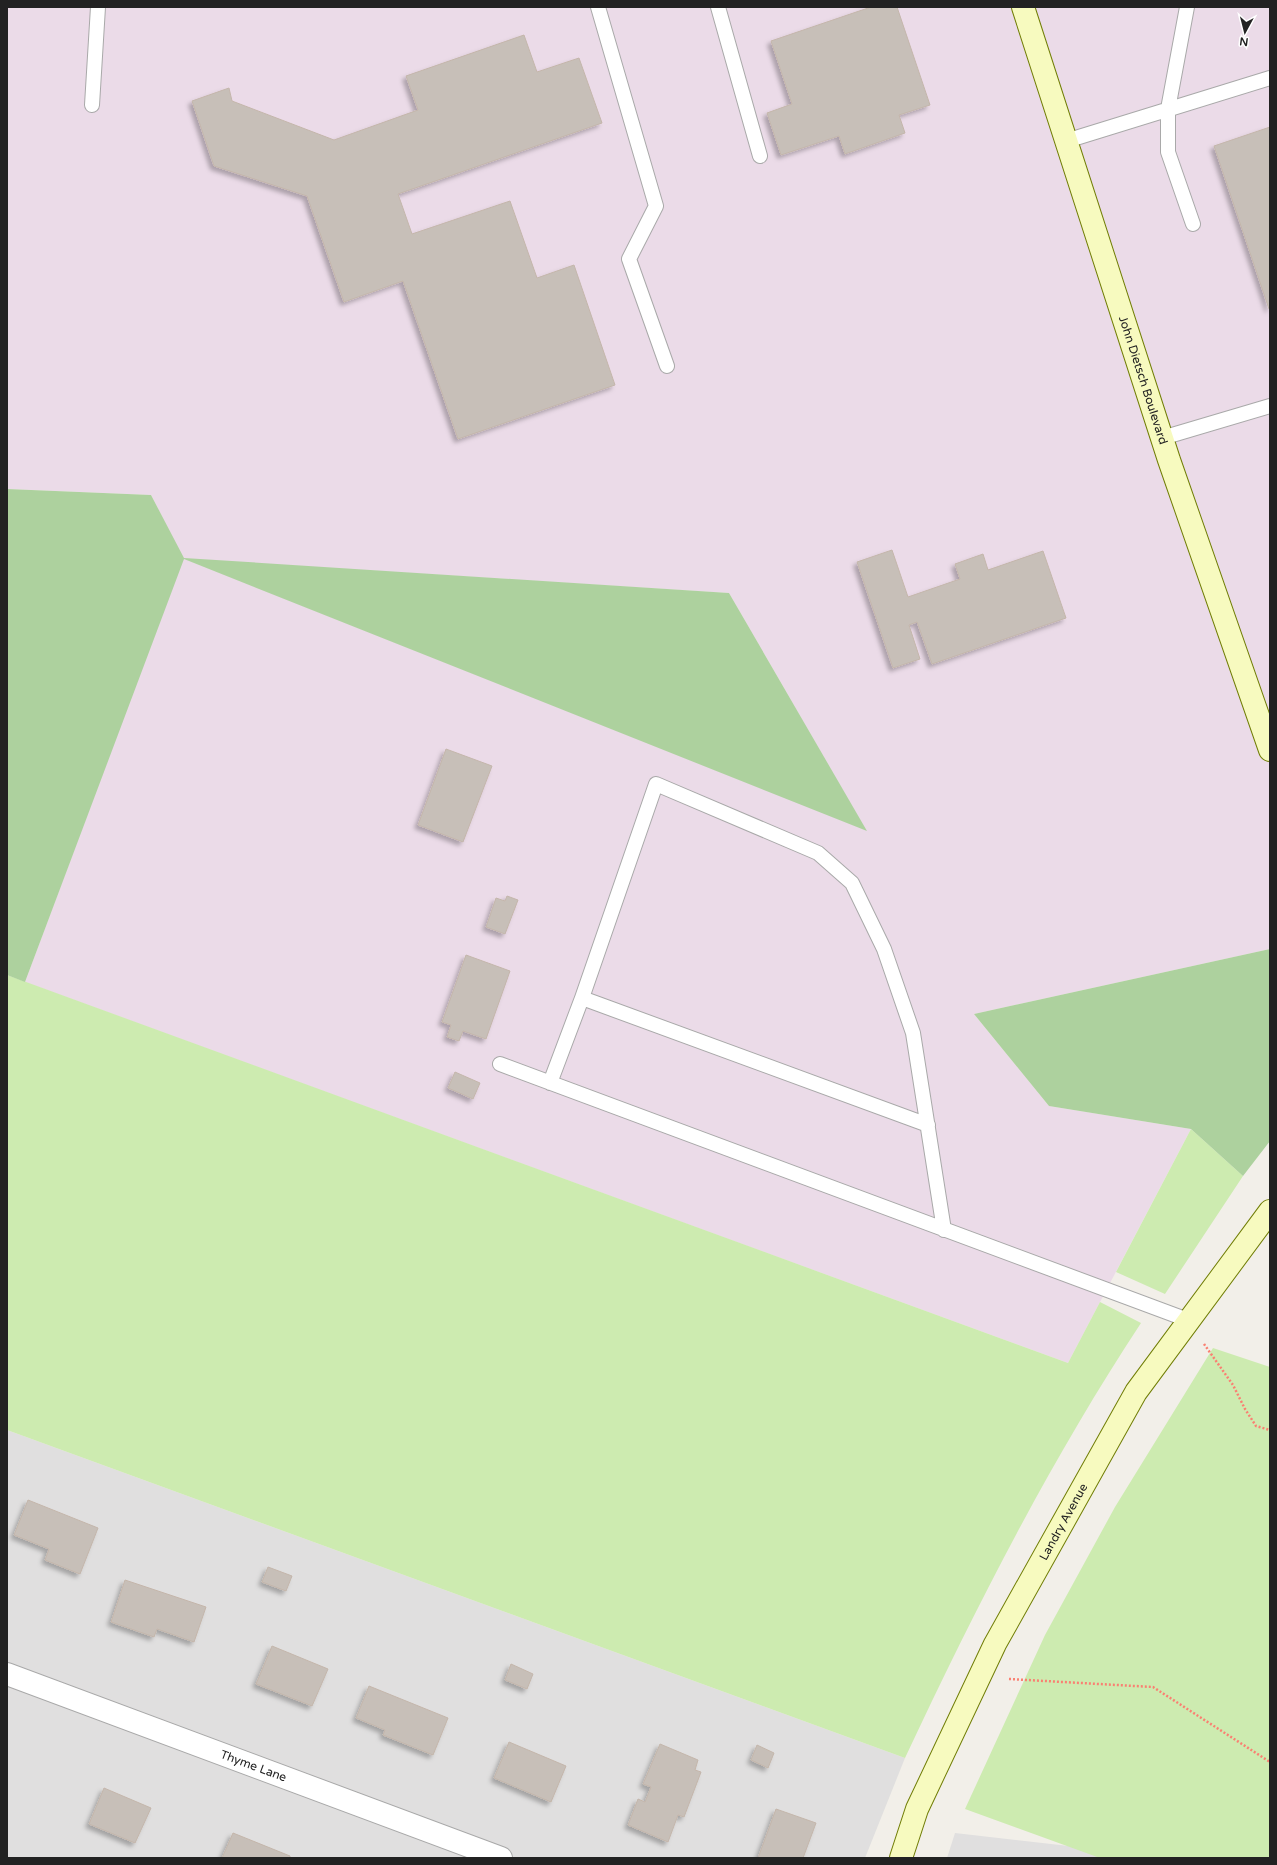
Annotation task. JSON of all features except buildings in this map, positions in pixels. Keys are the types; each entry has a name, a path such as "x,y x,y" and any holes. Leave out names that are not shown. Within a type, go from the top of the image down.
{"street":[{"name":"John Dietsch Boulevard","path":"1023,7 1162,438 1270,750"},
{"name":"Landry Avenue","path":"901,1858 917,1809 979,1677 1136,1392 1270,1211"},
{"name":"Thyme Lane","path":"7,1674 501,1858"}],"lane":[{"path":"92,105 98,7"},
{"path":"598,7 656,206 629,259 667,366"},
{"path":"718,7 760,156"},
{"path":"1187,7 1168,109 1168,152 1193,224"},
{"path":"1066,141 1270,78"},
{"path":"1162,438 1270,406"},
{"path":"550,1083 582,998 656,784 818,853 852,883 884,948 913,1033 944,1230"},
{"path":"582,998 928,1125"},
{"path":"500,1064 1188,1320"}],"path":[{"path":"1188,1320 1233,1385 1245,1409 1256,1426 1270,1430"},
{"path":"979,1677 1153,1687 1270,1762"}],"shaded area":[{"path":"7,7 1270,7 1270,949 974,1014 1049,1106 1191,1129 1068,1363 25,982 183,558 151,495 7,489","holes":["185,559 729,593 866,830"]},
{"path":"7,1430 905,1758 865,1858 7,1858"},
{"path":"955,1833 1174,1858 947,1858"}],"green space":[{"path":"7,489 151,495 184,558 729,593 867,831 184,559 25,982 7,975"},
{"path":"1270,949 1270,1141 1243,1176 1191,1129 1049,1106 974,1014"},
{"path":"7,975 1068,1363 1100,1302 1141,1323 1076,1428 1015,1536 986,1591 905,1758 7,1430"},
{"path":"1191,1129 1243,1176 1165,1294 1116,1272"},
{"path":"1213,1348 1270,1367 1270,1858 1100,1858 965,1809 1045,1635 1115,1507"}]}
